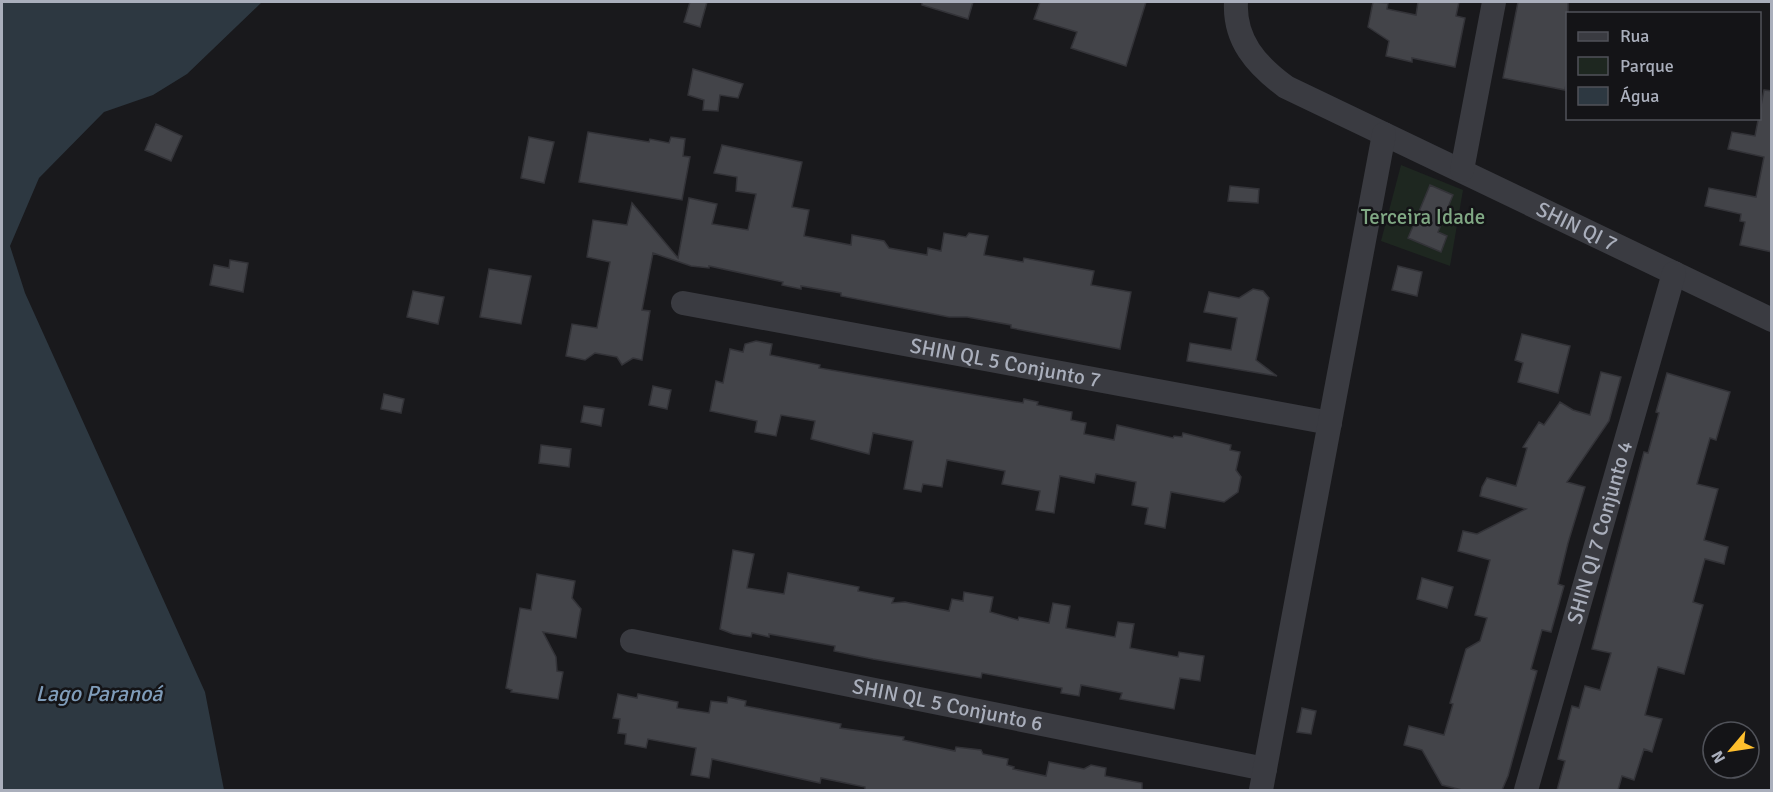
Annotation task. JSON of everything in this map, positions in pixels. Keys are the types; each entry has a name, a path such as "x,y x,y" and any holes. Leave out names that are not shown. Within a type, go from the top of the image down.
{"street":[{"name":"SHIN QI 7","path":"1236,2 1238,27 1243,40 1257,64 1270,76 1321,106 1462,170 1772,320"},
{"path":"1462,170 1494,2"},
{"path":"1263,780 1384,134"},
{"name":"SHIN QI 7 Conjunto 4","path":"1526,790 1674,273"},
{"name":"SHIN QL 5 Conjunto 7","path":"683,303 1330,423"},
{"name":"SHIN QL 5 Conjunto 6","path":"632,641 1263,780"}],"green space":[{"name":"Terceira Idade","path":"1401,165 1463,190 1450,266 1381,241"}],"water":[{"name":"Lago Paranoá","path":"2,2 262,2 187,74 153,95 104,112 39,178 10,246 25,293 205,692 224,790 2,790"}],"building":[{"path":"690,2 707,2 700,27 684,22"},
{"path":"922,2 973,2 968,19 922,5"},
{"path":"1040,2 1146,2 1126,66 1071,48 1077,32 1034,19"},
{"path":"1373,2 1388,3 1387,9 1416,15 1418,2 1459,2 1456,16 1465,18 1455,67 1412,58 1412,62 1386,56 1389,41 1368,27"},
{"path":"1518,2 1568,2 1565,90 1503,78"},
{"path":"693,69 743,84 738,98 720,95 718,111 703,110 704,100 688,95"},
{"path":"1764,90 1772,91 1772,252 1740,245 1745,222 1740,221 1741,214 1705,206 1709,188 1756,197 1764,157 1728,149 1732,132 1755,136 1758,120 1761,120"},
{"path":"156,124 182,136 171,161 145,150"},
{"path":"588,132 649,142 650,139 669,143 671,137 685,139 683,156 690,157 682,200 579,182"},
{"path":"529,137 554,142 544,183 521,178"},
{"path":"722,145 802,162 792,207 809,210 804,236 851,245 852,235 884,241 889,248 927,255 928,248 941,251 944,233 966,237 969,233 988,236 984,255 1023,262 1024,258 1094,271 1091,285 1131,292 1120,349 1011,328 1011,325 967,317 949,317 841,296 841,293 801,286 801,289 782,285 783,282 709,266 709,268 691,266 653,253 642,310 650,311 642,360 633,358 622,365 617,357 595,353 585,360 566,356 572,324 597,328 610,262 587,257 593,220 627,225 632,203 678,258 689,198 717,204 712,224 748,230 756,194 736,191 737,177 714,173"},
{"path":"1430,185 1453,195 1438,232 1447,236 1441,252 1408,238"},
{"path":"1230,186 1259,189 1258,203 1228,201"},
{"path":"230,260 248,263 243,292 210,285 214,265 229,268"},
{"path":"1398,266 1422,272 1417,296 1392,290"},
{"path":"489,269 531,276 521,324 480,317"},
{"path":"1253,289 1263,291 1269,298 1256,360 1277,376 1187,361 1190,343 1231,350 1237,318 1204,312 1209,292 1239,298"},
{"path":"413,291 444,297 438,324 407,317"},
{"path":"1522,334 1570,346 1558,393 1518,382 1523,363 1515,360"},
{"path":"756,341 772,344 770,355 820,365 819,368 1023,403 1024,399 1038,402 1037,405 1072,412 1071,420 1086,423 1084,434 1114,440 1117,425 1173,438 1174,436 1182,437 1183,433 1231,445 1230,450 1240,452 1236,470 1241,477 1238,492 1224,502 1171,492 1165,528 1145,524 1148,508 1132,505 1136,482 1096,474 1094,483 1060,476 1054,513 1036,510 1040,491 1002,484 1005,471 947,460 942,487 923,484 921,492 904,489 913,441 873,433 869,454 811,439 815,421 781,415 776,436 755,432 757,421 710,411 716,381 723,383 730,349 743,352 745,344"},
{"path":"1601,372 1621,377 1609,421 1567,482 1585,487 1558,584 1564,586 1551,632 1542,630 1531,669 1537,671 1508,776 1502,790 1462,790 1442,785 1422,750 1404,745 1409,726 1444,735 1453,704 1450,703 1466,649 1480,641 1487,618 1475,615 1490,560 1458,551 1463,531 1477,534 1526,509 1480,496 1482,487 1487,478 1516,486 1527,448 1523,447 1539,422 1544,425 1560,402 1573,410 1590,415"},
{"path":"1667,373 1730,392 1716,440 1710,438 1697,484 1718,489 1704,540 1728,547 1724,564 1705,559 1693,602 1703,605 1684,674 1658,667 1645,715 1662,719 1652,752 1644,749 1634,780 1622,776 1618,790 1557,790 1565,761 1558,759 1572,706 1579,708 1585,686 1600,690 1611,653 1592,649 1644,452 1648,453 1659,413 1656,412"},
{"path":"653,386 671,390 667,409 649,405"},
{"path":"384,394 404,399 401,413 381,409"},
{"path":"584,406 604,409 601,426 581,422"},
{"path":"541,445 571,449 569,467 539,463"},
{"path":"733,550 754,554 747,588 784,594 788,573 859,587 858,591 894,598 892,603 905,602 949,611 952,599 963,601 964,592 993,597 990,612 1018,620 1019,617 1049,623 1053,603 1070,606 1066,628 1115,637 1118,622 1134,624 1130,648 1178,657 1179,652 1204,656 1200,681 1180,678 1174,709 1120,699 1122,693 1081,685 1079,696 1061,693 1062,688 982,673 981,678 873,659 834,651 835,646 769,634 769,637 752,633 751,637 733,634 720,629"},
{"path":"537,574 575,581 572,598 581,609 576,638 543,632 556,657 557,671 563,672 558,699 511,692 512,690 506,688 520,608 531,610"},
{"path":"1422,578 1453,587 1447,608 1417,599"},
{"path":"618,694 637,698 638,694 678,702 677,708 709,713 711,701 727,703 728,697 746,701 745,706 841,724 840,728 904,737 903,740 955,751 956,747 981,750 983,754 1008,759 1007,765 1014,767 1013,769 1046,776 1049,762 1084,769 1091,765 1106,768 1105,776 1142,783 1142,790 865,790 865,787 821,778 820,783 712,759 709,778 691,775 696,748 648,739 646,748 625,744 626,734 618,733 620,719 613,718"},
{"path":"1302,708 1316,711 1311,734 1297,732"}]}
